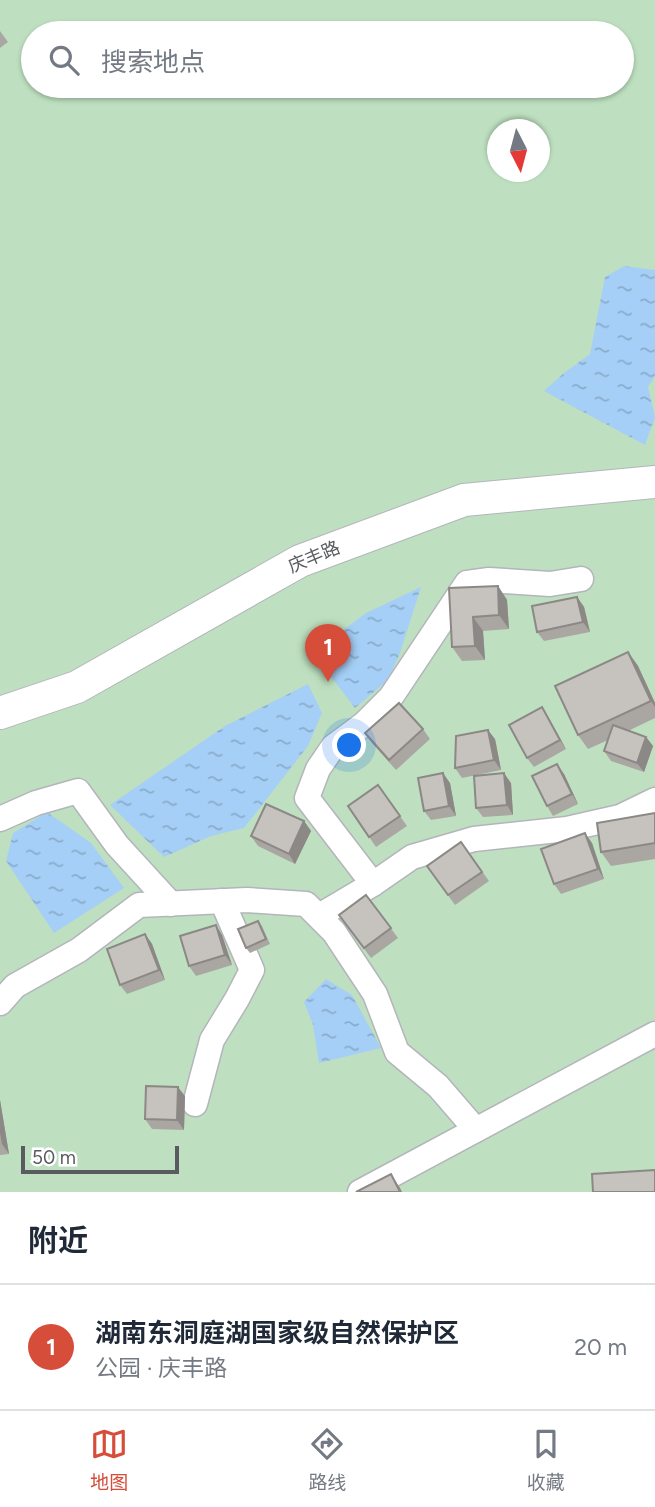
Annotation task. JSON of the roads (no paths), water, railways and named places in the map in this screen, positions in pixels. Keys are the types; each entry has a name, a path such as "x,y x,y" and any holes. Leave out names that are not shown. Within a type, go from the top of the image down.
{"street":[{"name":"庆丰路","path":"0,713 78,687 300,561 464,500 655,482"},
{"path":"373,884 307,797 318,769 333,747 364,724 391,697 467,583 489,580 550,584 581,579"},
{"path":"0,819 36,803 78,791 117,845 171,904"},
{"path":"319,916 412,857 474,839 567,829 620,817 655,800"},
{"path":"0,1003 15,986 79,950 139,905 247,900 306,904 334,932 375,994 397,1052 438,1086 476,1130"},
{"path":"195,1104 212,1040 252,970 222,901"},
{"path":"360,1192 655,1034"}],"water":[{"path":"624,266 655,270 655,376 648,387 655,417 645,445 544,391 590,354 605,277"},
{"path":"421,587 400,653 388,680 355,708 313,653 366,613"},
{"path":"308,684 322,713 308,746 244,828 211,836 164,857 110,805 225,726"},
{"path":"47,812 91,843 124,888 54,933 6,861 13,833"},
{"path":"326,979 352,995 381,1048 319,1063 313,1025 304,1002"}],"place":[{"name":"湖南东洞庭湖国家级自然保护区","path":"328,682"}]}
